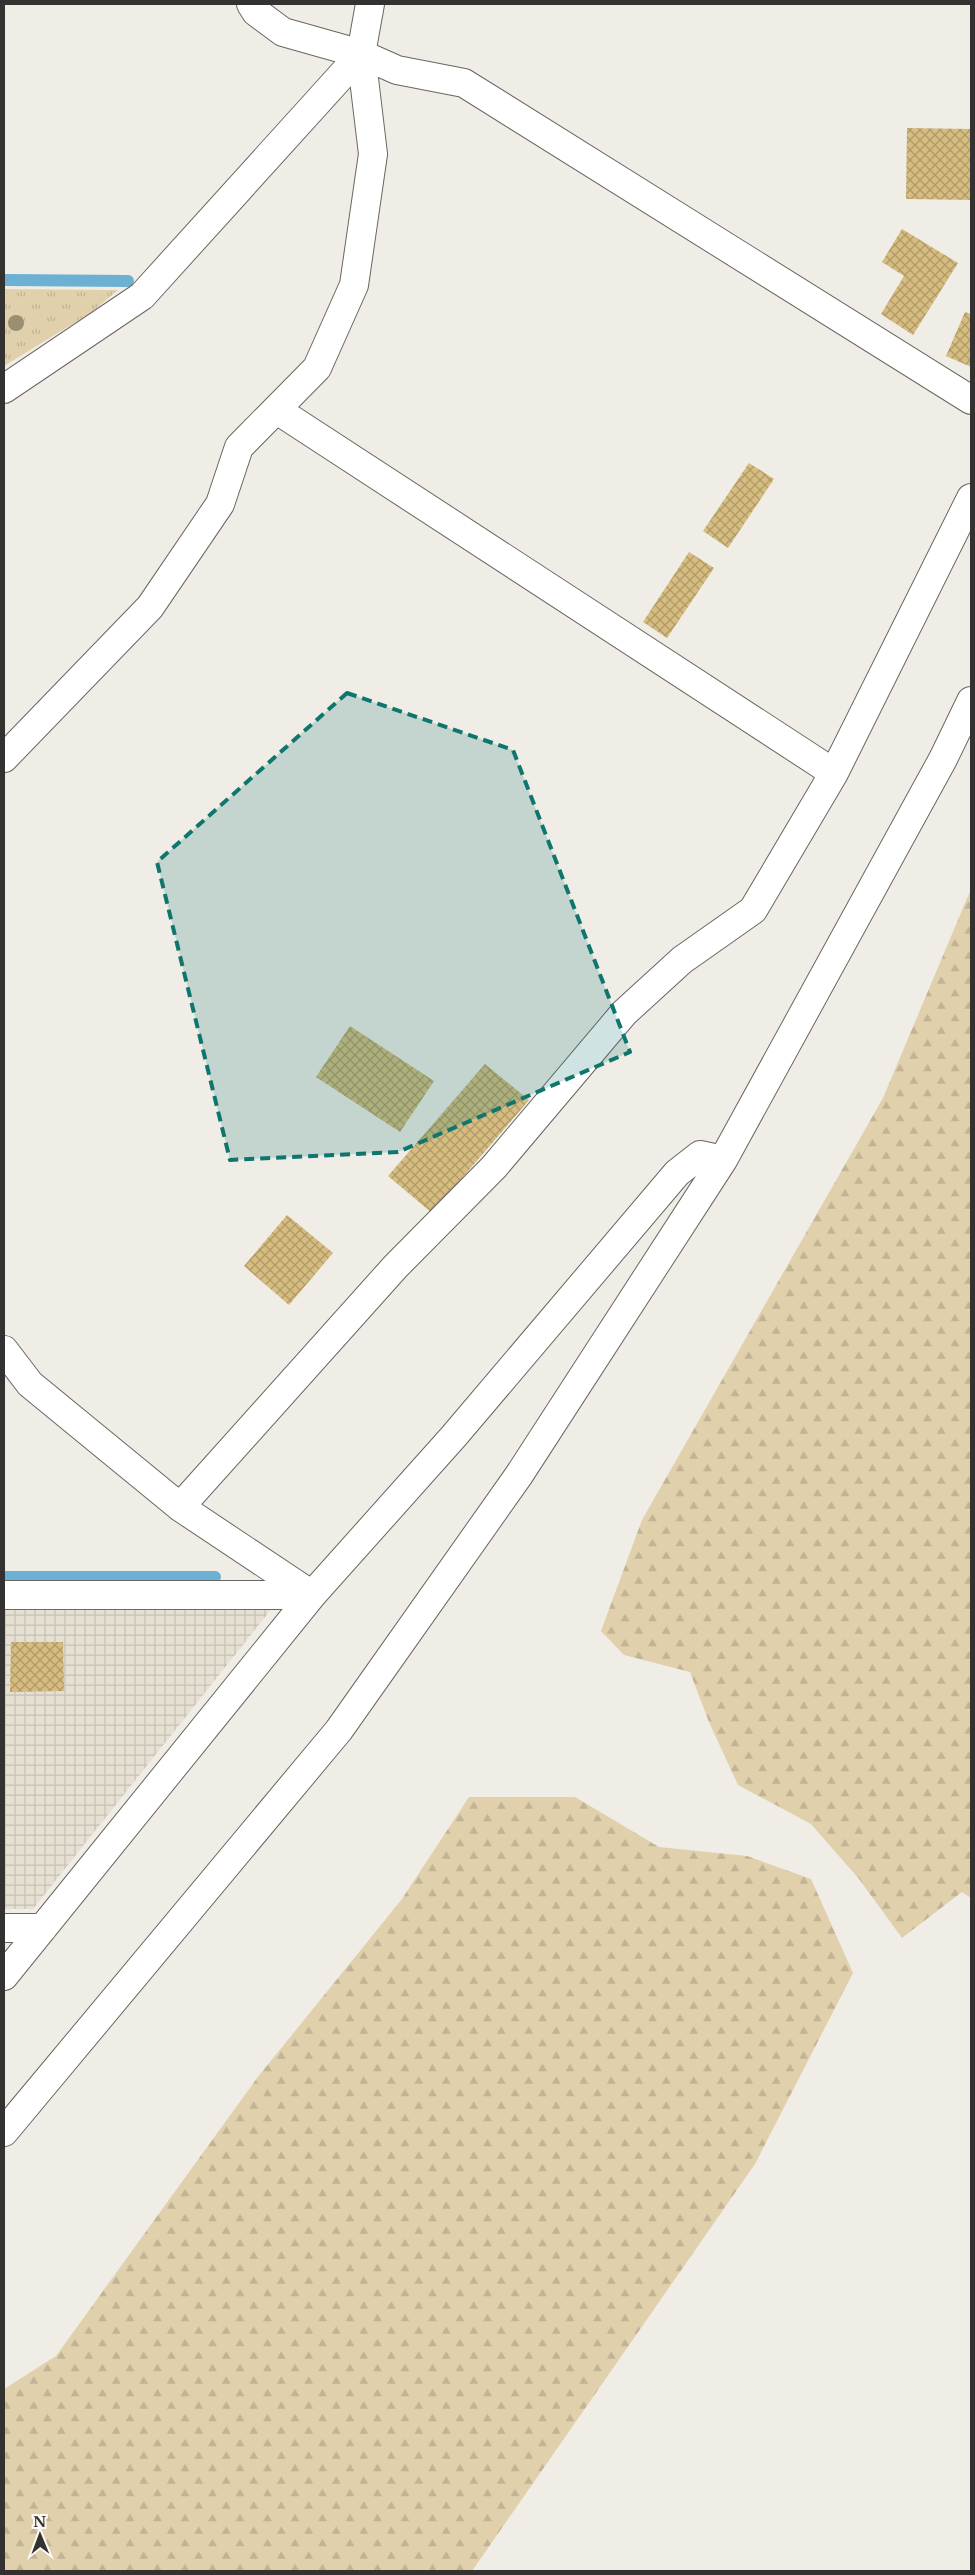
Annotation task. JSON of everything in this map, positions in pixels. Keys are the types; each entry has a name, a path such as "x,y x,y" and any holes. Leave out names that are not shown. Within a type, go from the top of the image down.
{"street":[{"path":"251,4 256,12 282,32 361,54 397,70 464,83 971,400"},
{"path":"4,758 150,607 220,504 239,447 278,410 317,368 354,285 373,154 361,54 370,4"},
{"path":"4,389 142,296 361,54"},
{"path":"278,410 834,773"},
{"path":"180,1507 396,1266 494,1167 624,1013 682,960 753,910 834,773 971,498"},
{"path":"4,2132 339,1730 518,1476 723,1160 943,759 971,701"},
{"path":"4,1976 312,1596 454,1436 677,1173 700,1155 723,1160"},
{"path":"4,1350 30,1384 180,1507 312,1596"},
{"path":"4,1595 312,1596"},
{"path":"4,1928 43,1928"}],"highlighted area":[{"path":"347,693 513,750 630,1052 398,1152 230,1160 157,862"}],"shaded area":[{"path":"4,1607 273,1607 33,1909 4,1909"}],"green space":[{"path":"4,289 118,290 92,312 4,366"},
{"path":"971,889 971,1898 962,1892 902,1938 859,1879 811,1824 738,1785 709,1722 690,1672 624,1655 601,1631 642,1520 883,1098"},
{"path":"469,1797 575,1797 659,1847 747,1856 811,1879 853,1973 755,2164 472,2571 4,2571 4,2389 56,2356 257,2078 402,1899"}],"building":[{"path":"907,128 971,129 971,200 906,199"},
{"path":"902,229 958,263 913,335 881,314 904,276 882,262"},
{"path":"965,312 971,314 971,367 946,356"},
{"path":"749,463 774,479 728,548 703,531"},
{"path":"689,552 714,568 667,638 643,622"},
{"path":"350,1026 434,1081 400,1132 316,1077"},
{"path":"485,1064 529,1100 432,1213 388,1176"},
{"path":"287,1215 333,1253 289,1305 244,1266"},
{"path":"11,1642 63,1642 64,1691 10,1692"}],"waterway":[{"path":"4,280 128,281"},
{"path":"4,1577 215,1577"}]}
